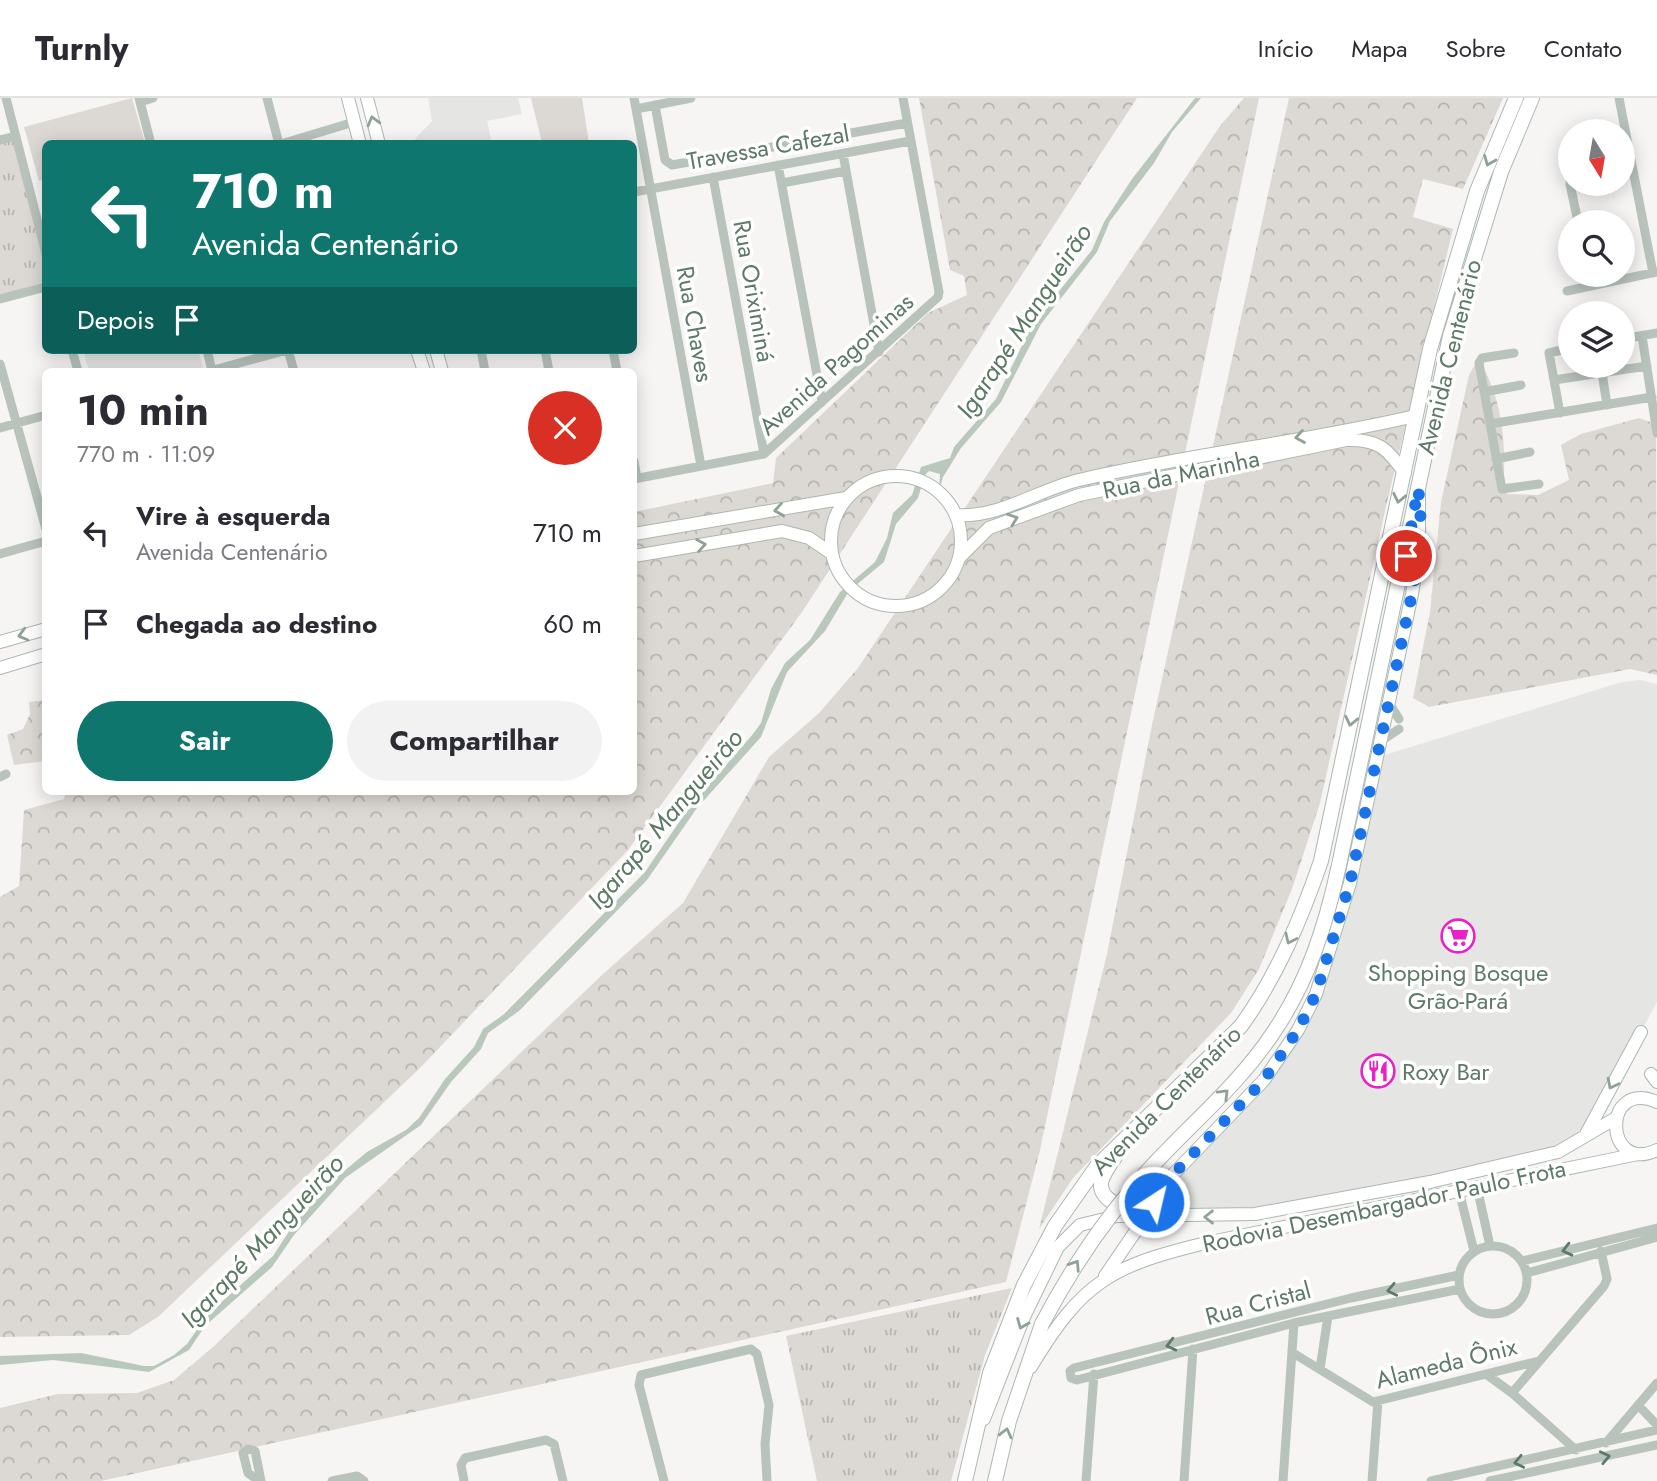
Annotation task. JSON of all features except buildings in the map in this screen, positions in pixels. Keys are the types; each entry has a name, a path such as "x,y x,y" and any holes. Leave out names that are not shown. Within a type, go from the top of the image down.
{"main road":[{"path":"348,98 359,140"},
{"path":"367,98 378,140"},
{"name":"Avenida Centenário","path":"965,1481 990,1373 1039,1254 1055,1226 1097,1166 1142,1119 1206,1063 1241,1026 1255,1006 1306,906 1321,861 1415,416 1454,258 1477,191 1516,98"},
{"name":"Avenida Centenário","path":"995,1481 1020,1385 1042,1324 1065,1281 1120,1202 1235,1083 1273,1033 1304,980 1328,916 1446,351 1468,271 1501,172 1532,98"},
{"name":"Rua da Marinha","path":"956,515 985,515 1075,481 1219,451 1415,416"},
{"name":"Rua da Marinha","path":"959,558 989,528 1079,495 1306,448 1368,439 1385,448 1405,473"},
{"path":"884,477 913,478 927,483 949,502 956,515 962,544 959,558 946,584 935,594 906,606 880,605 853,590 843,580 831,553 833,524 846,498 857,488 884,477"},
{"path":"1142,1119 1111,1162 1101,1181 1101,1188 1112,1202 1128,1206 1146,1199 1162,1186 1264,1080 1298,1030 1316,994 1350,883 1389,703 1419,552 1421,509 1418,489"},
{"path":"637,533 846,498"},
{"path":"637,555 782,531 809,538 831,553"},
{"path":"0,642 42,630"},
{"path":"0,668 42,655"},
{"path":"1585,1136 1641,1032"},
{"name":"Rodovia Desembargador Paulo Frota","path":"1080,1225 1104,1217 1255,1214 1520,1163 1558,1152 1616,1118 1621,1108 1633,1100 1648,1098 1657,1102"},
{"path":"1616,1118 1617,1138 1626,1148 1638,1154"},
{"name":"Rodovia Desembargador Paulo Frota","path":"1020,1385 1058,1324 1102,1279 1165,1253 1657,1150"},
{"path":"1404,1203 1399,1200 1400,1194 1416,1189 1421,1184"},
{"path":"1162,1186 1154,1202 1156,1212 1162,1217"},
{"path":"1102,1279 1135,1232 1138,1217"},
{"name":"Avenida Centenário","path":"973,1447 1024,1317 1058,1247 1080,1225"}],"street":[{"path":"6,98 42,238"},
{"path":"150,140 139,100 153,98"},
{"path":"267,98 279,140"},
{"name":"Rua Chaves","path":"634,98 701,466"},
{"path":"636,109 691,98"},
{"name":"Avenida Pagominas","path":"764,454 934,302 939,292 903,98"},
{"path":"1619,98 1655,273 1635,277"},
{"name":"Travessa Cafezal","path":"655,105 668,164 907,123"},
{"path":"293,140 354,122"},
{"path":"0,140 16,136"},
{"name":"Travessa Cafezal","path":"637,191 910,141"},
{"path":"843,153 879,352"},
{"path":"778,165 822,402"},
{"path":"782,183 846,171"},
{"name":"Rua Oriximiná","path":"713,177 764,454"},
{"path":"1567,291 1586,287"},
{"path":"0,299 42,288"},
{"path":"1635,337 1657,334"},
{"path":"1642,336 1654,399 1657,433"},
{"path":"1558,350 1550,352 1560,412"},
{"path":"1514,353 1480,360 1496,458 1503,491 1539,484"},
{"path":"223,368 273,354"},
{"path":"0,364 41,497"},
{"path":"1635,367 1647,366"},
{"path":"1554,380 1563,378"},
{"path":"1602,378 1607,405"},
{"path":"1484,391 1521,384"},
{"path":"1490,424 1654,399"},
{"path":"0,428 42,416"},
{"path":"1496,458 1530,452"},
{"path":"637,478 764,454"},
{"path":"0,554 42,542"},
{"path":"1379,742 1399,724 1389,703"},
{"path":"1478,1187 1490,1246"},
{"path":"1459,1191 1474,1251"},
{"path":"1522,1261 1654,1233"},
{"path":"1527,1273 1654,1233"},
{"path":"1490,1246 1508,1249 1522,1261 1527,1273 1524,1296 1507,1312 1483,1313 1473,1308 1460,1289 1459,1275 1467,1258 1474,1251 1490,1246"},
{"name":"Alameda Ônix","path":"1512,1393 1604,1286 1606,1275 1601,1251"},
{"name":"Rua Cristal","path":"1459,1275 1351,1298 1237,1334 1193,1349 1074,1380 1070,1375 1074,1368 1139,1353 1237,1334 1294,1324 1460,1289"},
{"path":"1351,1298 1353,1311"},
{"path":"1320,1369 1328,1316"},
{"path":"1283,1481 1294,1324"},
{"path":"664,1481 639,1385 641,1375 751,1349 757,1354 769,1399 765,1444 767,1481"},
{"path":"1184,1481 1193,1349"},
{"path":"1139,1353 1140,1363"},
{"name":"Alameda Ônix","path":"1293,1353 1367,1401 1378,1401 1539,1361"},
{"path":"1086,1481 1094,1374"},
{"path":"1486,1374 1512,1393 1576,1450"},
{"path":"1606,1443 1657,1383"},
{"path":"1372,1481 1378,1401"},
{"path":"1432,1481 1606,1443 1657,1428 1638,1405"},
{"path":"464,1481 461,1465 465,1458 546,1440 554,1444 563,1481"},
{"path":"1490,1481 1657,1445"},
{"path":"1558,1453 1562,1466"},
{"path":"332,1481 357,1476 364,1481"}],"shaded area":[{"path":"428,98 518,98 522,114 487,121 491,140 415,140 432,121"},
{"path":"1195,98 1201,98 1172,132 1154,163 1110,221 1097,252 1041,324 1001,402 961,448 943,477 939,491 940,474 929,471 925,475 918,498 896,524 884,562 849,591 825,631 787,672 761,737 697,808 647,880 519,1011 488,1033 481,1049 451,1082 421,1125 345,1178 294,1235 272,1267 205,1326 189,1350 149,1372 53,1360 0,1365 0,1356 81,1353 154,1366 174,1355 187,1344 207,1315 273,1256 299,1216 331,1182 367,1152 406,1130 419,1118 445,1079 474,1047 483,1029 503,1015 645,872 688,809 753,734 761,723 771,689 785,663 810,640 840,592 875,562 887,538 893,513 912,495 921,467 950,458 954,447 996,399 1032,325 1092,250 1104,222 1132,179"},
{"path":"84,354 199,354 203,367 199,368 88,368"},
{"path":"1640,680 1657,684 1657,1002 1597,1113 1583,1131 1558,1152 1254,1217 1159,1210 1159,1192 1246,1096 1316,994 1375,758 1622,682"}],"green space":[{"path":"132,98 144,140 42,140 42,180 39,181 24,127"},
{"path":"531,98 582,98 589,140 541,140"},
{"path":"919,98 1137,98 802,612 628,850 419,1069 158,1317 129,1335 0,1337 0,897 19,886 24,810 64,799 65,795 637,795 637,511 773,483 776,458 928,313 967,295 964,276 950,270"},
{"path":"1244,98 1259,98 1040,1150 1006,1282 101,1481 0,1481 0,1408 58,1394 137,1393 174,1380 213,1347 603,974 683,903 769,757 819,713 858,668 1220,126"},
{"path":"1289,98 1503,98 1463,189 1423,179 1413,217 1453,229 1387,502 1320,803 1292,889 1259,969 1231,1013 1073,1178 1039,1229 1107,954 1152,725"},
{"path":"16,136 42,242 42,288 0,299 0,140"},
{"path":"1478,359 1490,381 1501,418 1507,494 1538,495 1569,480 1561,445 1581,434 1639,418 1656,424 1657,675 1630,669 1429,707 1413,698 1430,612 1441,502 1469,375"},
{"path":"42,700 42,761 14,765 7,735 23,729 30,714 29,702"},
{"path":"1012,1288 985,1355 951,1481 817,1481 786,1336"}],"place":[{"name":"Shopping Bosque Grão-Pará","path":"1458,936"},
{"name":"Roxy Bar","path":"1378,1071"}],"route":[{"path":"1154,1202 1162,1186 1249,1099 1264,1080 1298,1030 1316,994 1350,883 1412,594 1419,552 1421,509 1418,489 1406,556"}],"water label":[{"name":"Igarapé Mangueirão","path":"1024,321"},
{"name":"Igarapé Mangueirão","path":"665,819"},
{"name":"Igarapé Mangueirão","path":"262,1241"}]}
